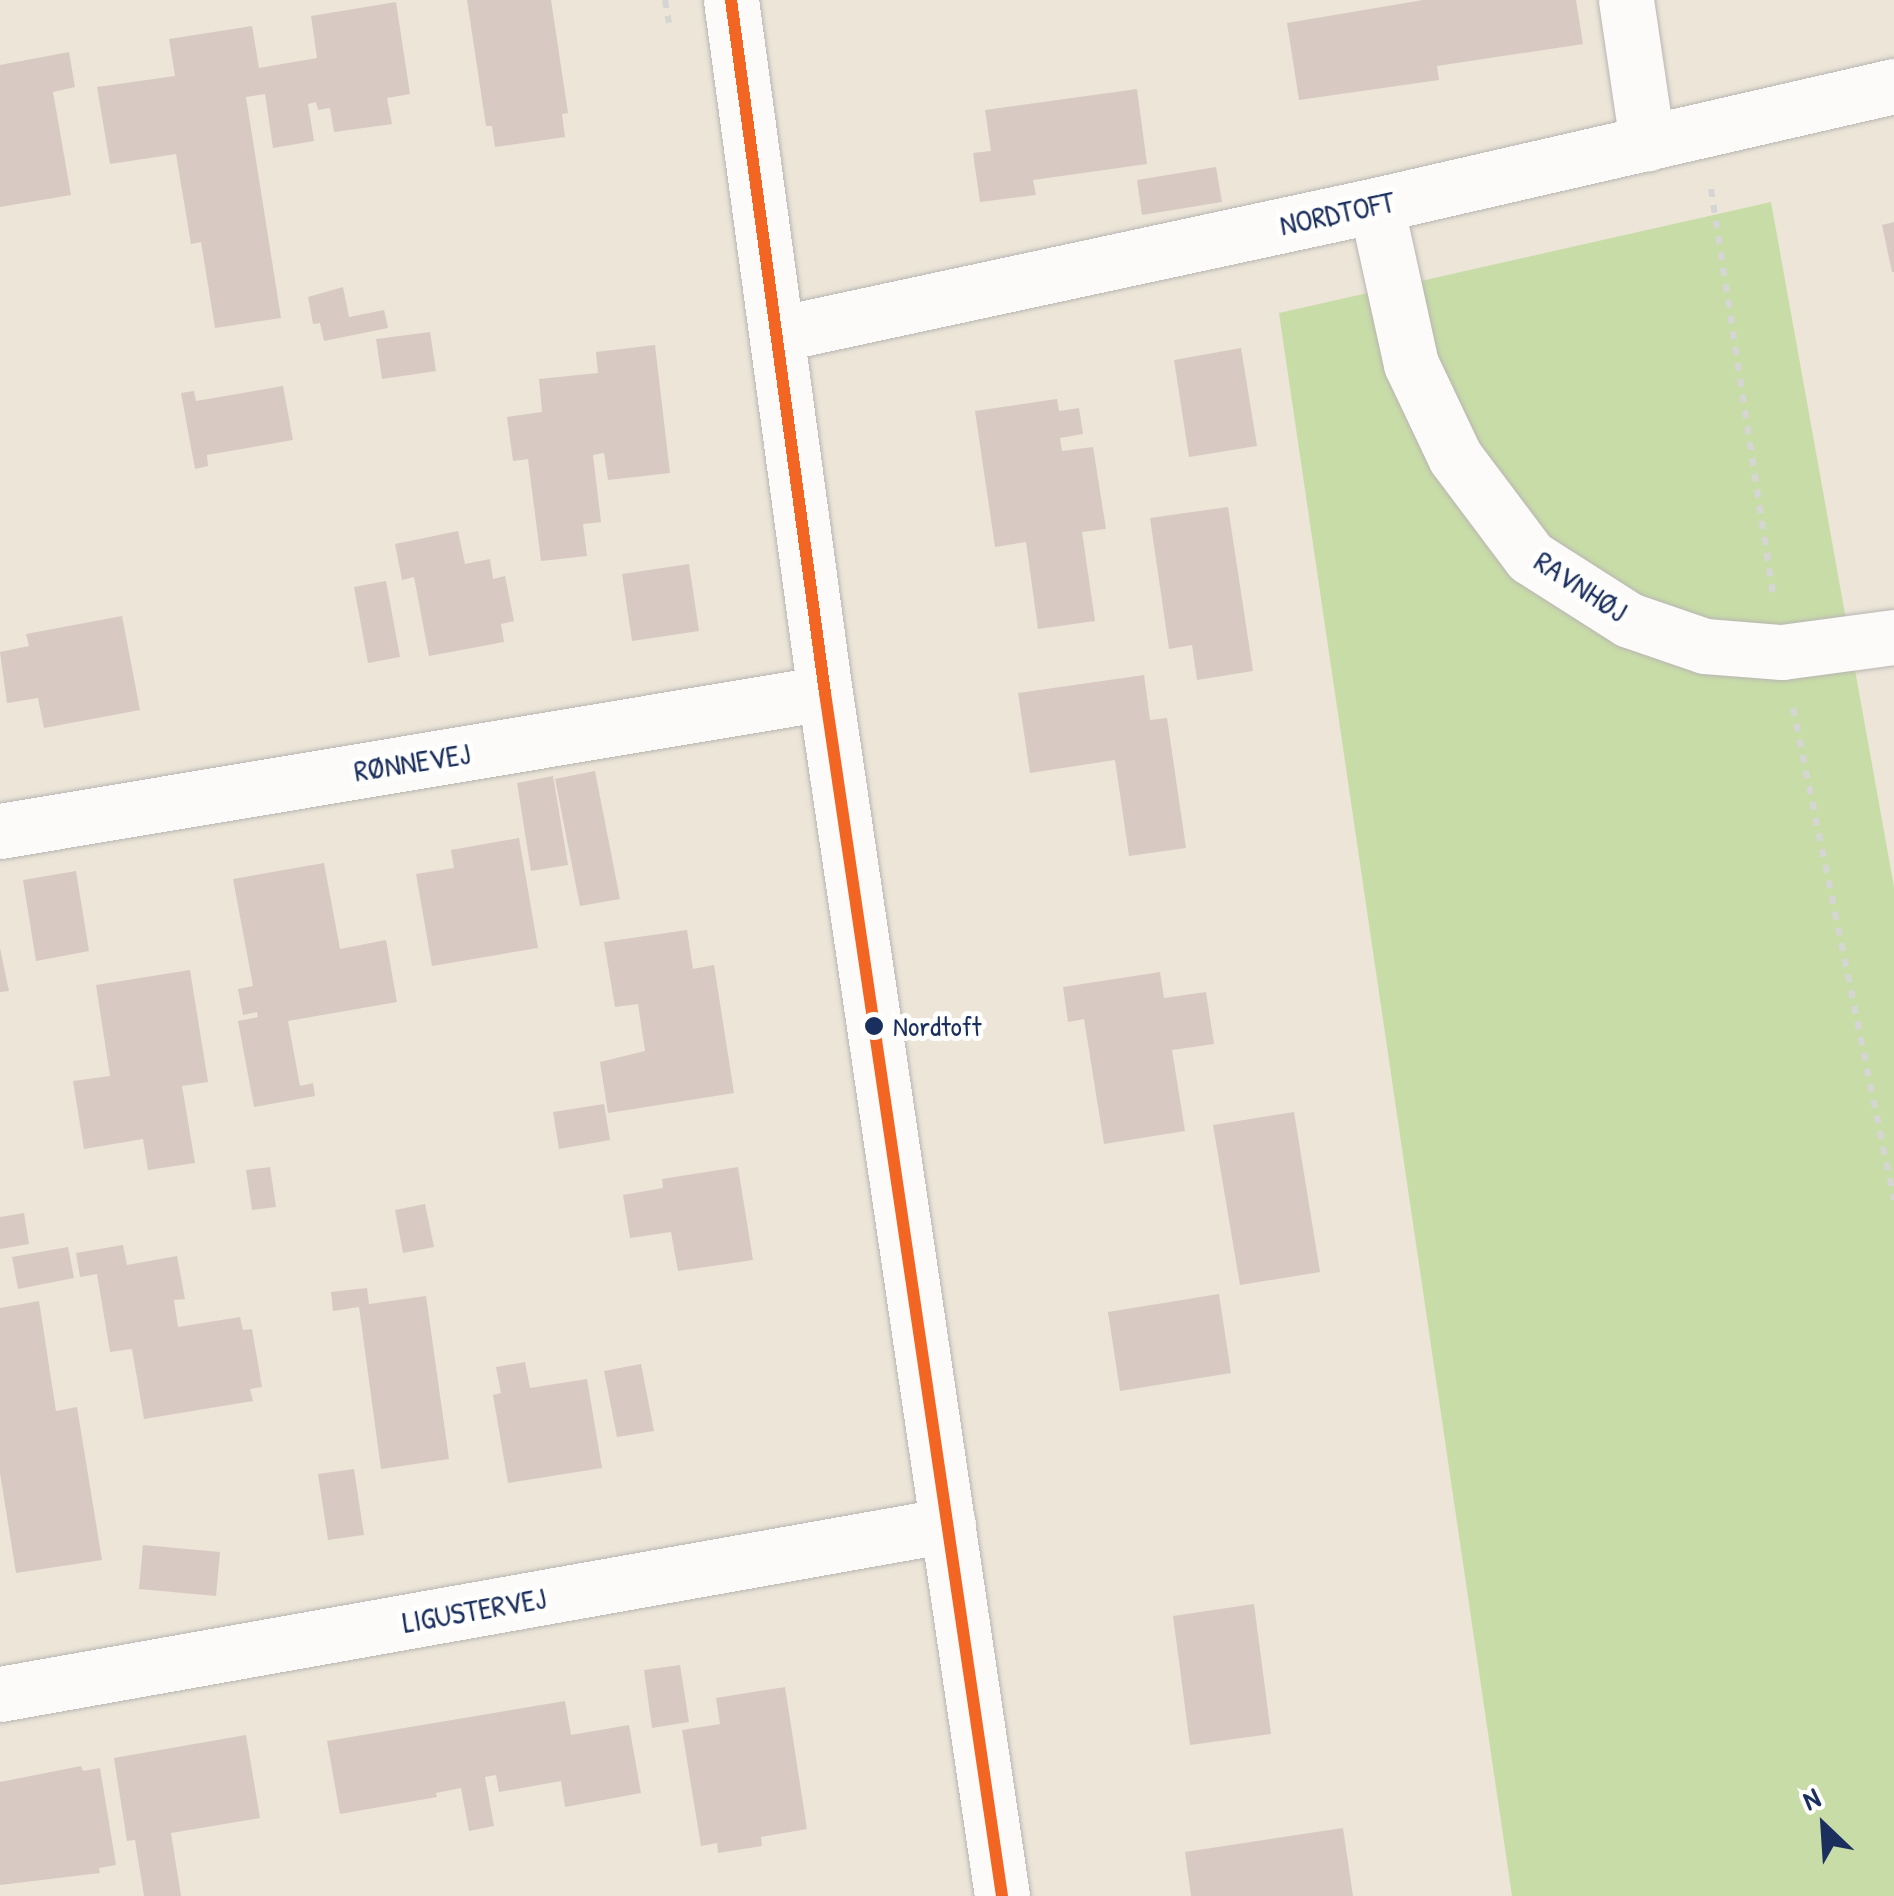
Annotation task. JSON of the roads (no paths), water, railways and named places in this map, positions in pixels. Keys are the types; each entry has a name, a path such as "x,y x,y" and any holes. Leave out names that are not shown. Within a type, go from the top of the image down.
{"street":[{"path":"730,0 824,693 1002,1896"},
{"path":"1626,0 1646,143"},
{"name":"NORDTOFT","path":"778,334 1376,205 1894,86"},
{"name":"RAVNHØJ","path":"1376,205 1411,364 1455,457 1530,557 1629,620 1705,646 1782,652 1894,637"},
{"name":"RØNNEVEJ","path":"0,830 824,693"},
{"name":"LIGUSTERVEJ","path":"0,1694 948,1525"}],"place":[{"name":"Nordtoft","path":"874,1026"}]}
